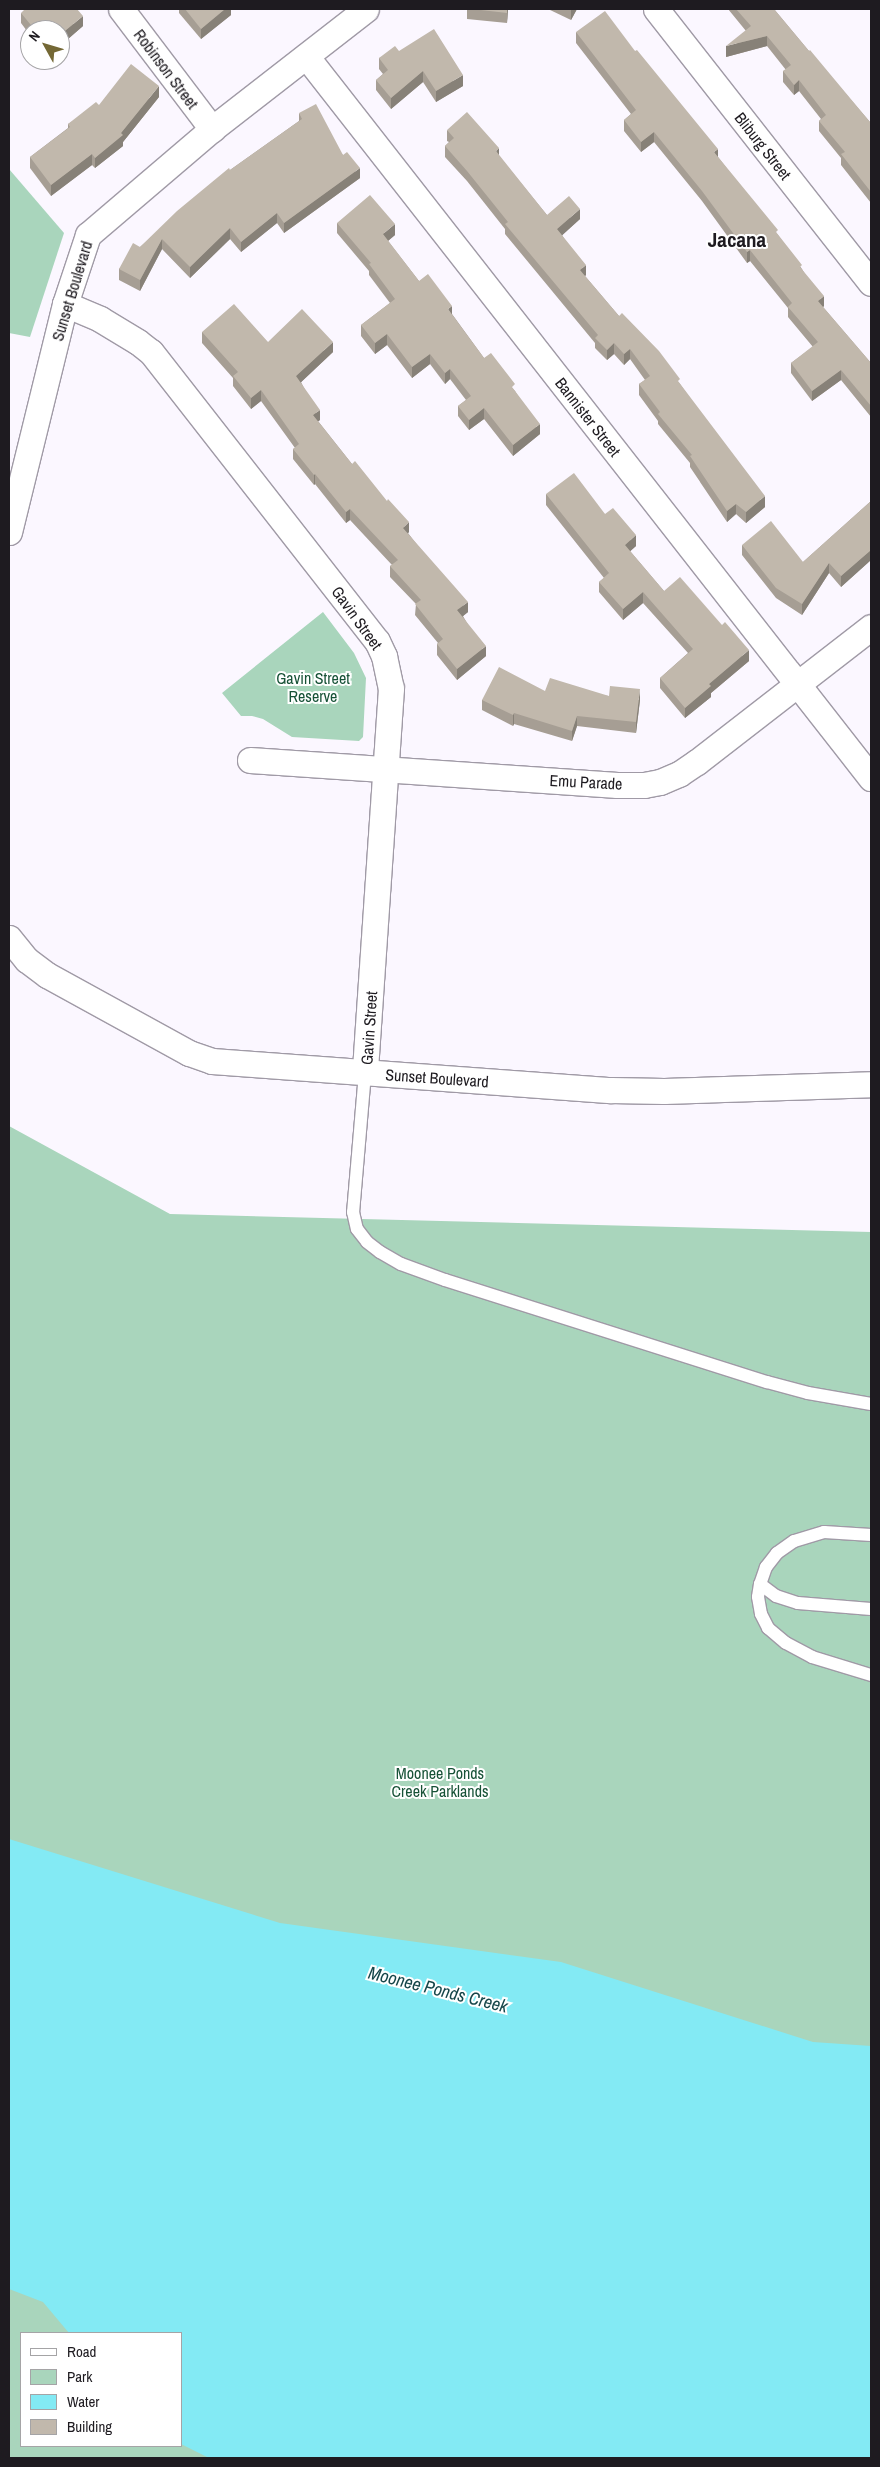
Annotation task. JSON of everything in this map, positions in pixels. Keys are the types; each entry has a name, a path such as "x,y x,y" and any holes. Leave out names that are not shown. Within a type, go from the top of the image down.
{"street":[{"name":"Robinson Street","path":"121,9 212,129"},
{"path":"306,56 366,9"},
{"name":"Bliburg Street","path":"656,9 871,284"},
{"name":"Sunset Boulevard","path":"9,532 65,304 88,235 212,129 306,56"},
{"name":"Bannister Street","path":"306,56 871,778"},
{"name":"Gavin Street","path":"65,304 108,323 151,352 377,641 384,656 392,688 365,1073"},
{"name":"Emu Parade","path":"250,760 617,785 644,785 660,782 679,774 697,762 871,627"},
{"name":"Sunset Boulevard","path":"9,938 27,960 47,975 200,1057 225,1063 611,1090 871,1084"}],"lane":[{"path":"365,1073 354,1212 357,1229 367,1242 380,1252 401,1264 445,1280 767,1382 808,1393 871,1404"},
{"path":"871,1535 824,1532 794,1541 777,1553 766,1567 758,1597 761,1614 768,1628 786,1643 812,1657 871,1675"},
{"path":"760,1584 776,1596 798,1602 871,1609"}],"green space":[{"path":"9,169 64,233 30,337 9,333"},
{"name":"Gavin Street Reserve","path":"323,612 354,653 366,678 363,737 359,741 292,737 263,719 241,716 222,693"},
{"name":"Moonee Ponds Creek Parklands","path":"9,1126 170,1214 871,1232 871,2458 9,2458"}],"water":[{"name":"Moonee Ponds Creek","path":"9,1839 280,1923 561,1962 813,2042 871,2046 871,2458 209,2458 182,2444 182,2332 68,2332 43,2302 9,2289"}],"building":[{"path":"25,9 77,9 83,16 70,27 70,20 27,20 21,13"},
{"path":"185,9 225,9 201,29"},
{"path":"472,9 507,9 507,13"},
{"path":"736,9 774,9 871,121 871,192 841,154 845,152 819,121 826,115 799,80 794,85 783,71 791,65 767,36 726,46 751,26"},
{"path":"605,11 635,51 637,50 718,149 714,152 778,230 776,232 802,265 800,267 824,296 818,301 871,363 871,406 841,370 812,391 791,363 818,342 788,307 792,303 750,250 747,252 702,191 654,132 641,142 624,120 636,110 576,32"},
{"path":"434,29 463,75 436,91 423,71 391,98 376,80 388,70 379,58 395,46 399,51"},
{"path":"131,64 159,86 121,133 123,135 95,158 92,154 51,185 30,157 70,127 68,124 96,102 99,105"},
{"path":"316,104 343,155 347,152 360,168 284,223 277,213 241,242 230,228 190,267 162,239 140,280 119,269 133,243 140,247 177,211 229,168 230,170 302,119 299,113"},
{"path":"467,112 499,148 496,151 547,215 569,196 580,209 557,229 586,265 580,270 619,316 622,313 659,351 680,379 678,381 765,496 746,512 736,504 727,511 690,456 692,455 658,414 660,412 639,384 650,376 630,349 624,354 614,343 607,350 595,338 598,335 505,224 508,222 445,146 454,138 447,130"},
{"path":"370,195 395,224 383,234 419,281 428,274 452,306 448,309 484,358 491,353 515,384 512,387 540,424 513,445 484,408 469,420 458,406 471,396 450,369 445,373 430,354 412,367 387,334 375,343 361,325 395,299 369,264 371,263 337,223"},
{"path":"234,304 268,342 302,309 333,342 296,376 320,410 313,415 352,464 355,461 387,501 388,499 409,522 403,528 468,602 457,610 486,646 457,669 437,644 443,639 415,604 421,600 390,566 398,560 350,509 346,512 314,475 293,449 299,444 261,390 251,398 233,376 238,372 202,332"},
{"path":"574,473 605,514 613,508 636,535 625,545 664,591 680,577 722,625 725,622 749,650 709,684 711,686 685,708 660,678 693,649 643,592 623,609 599,582 609,573 546,494"},
{"path":"871,501 871,550 841,576 829,563 802,604 776,588 742,545 771,521 803,562"},
{"path":"499,667 545,691 550,678 609,696 610,686 640,689 636,722 577,716 572,731 514,713 513,715 482,700"}],"district":[{"name":"Jacana","path":"737,240"}]}
